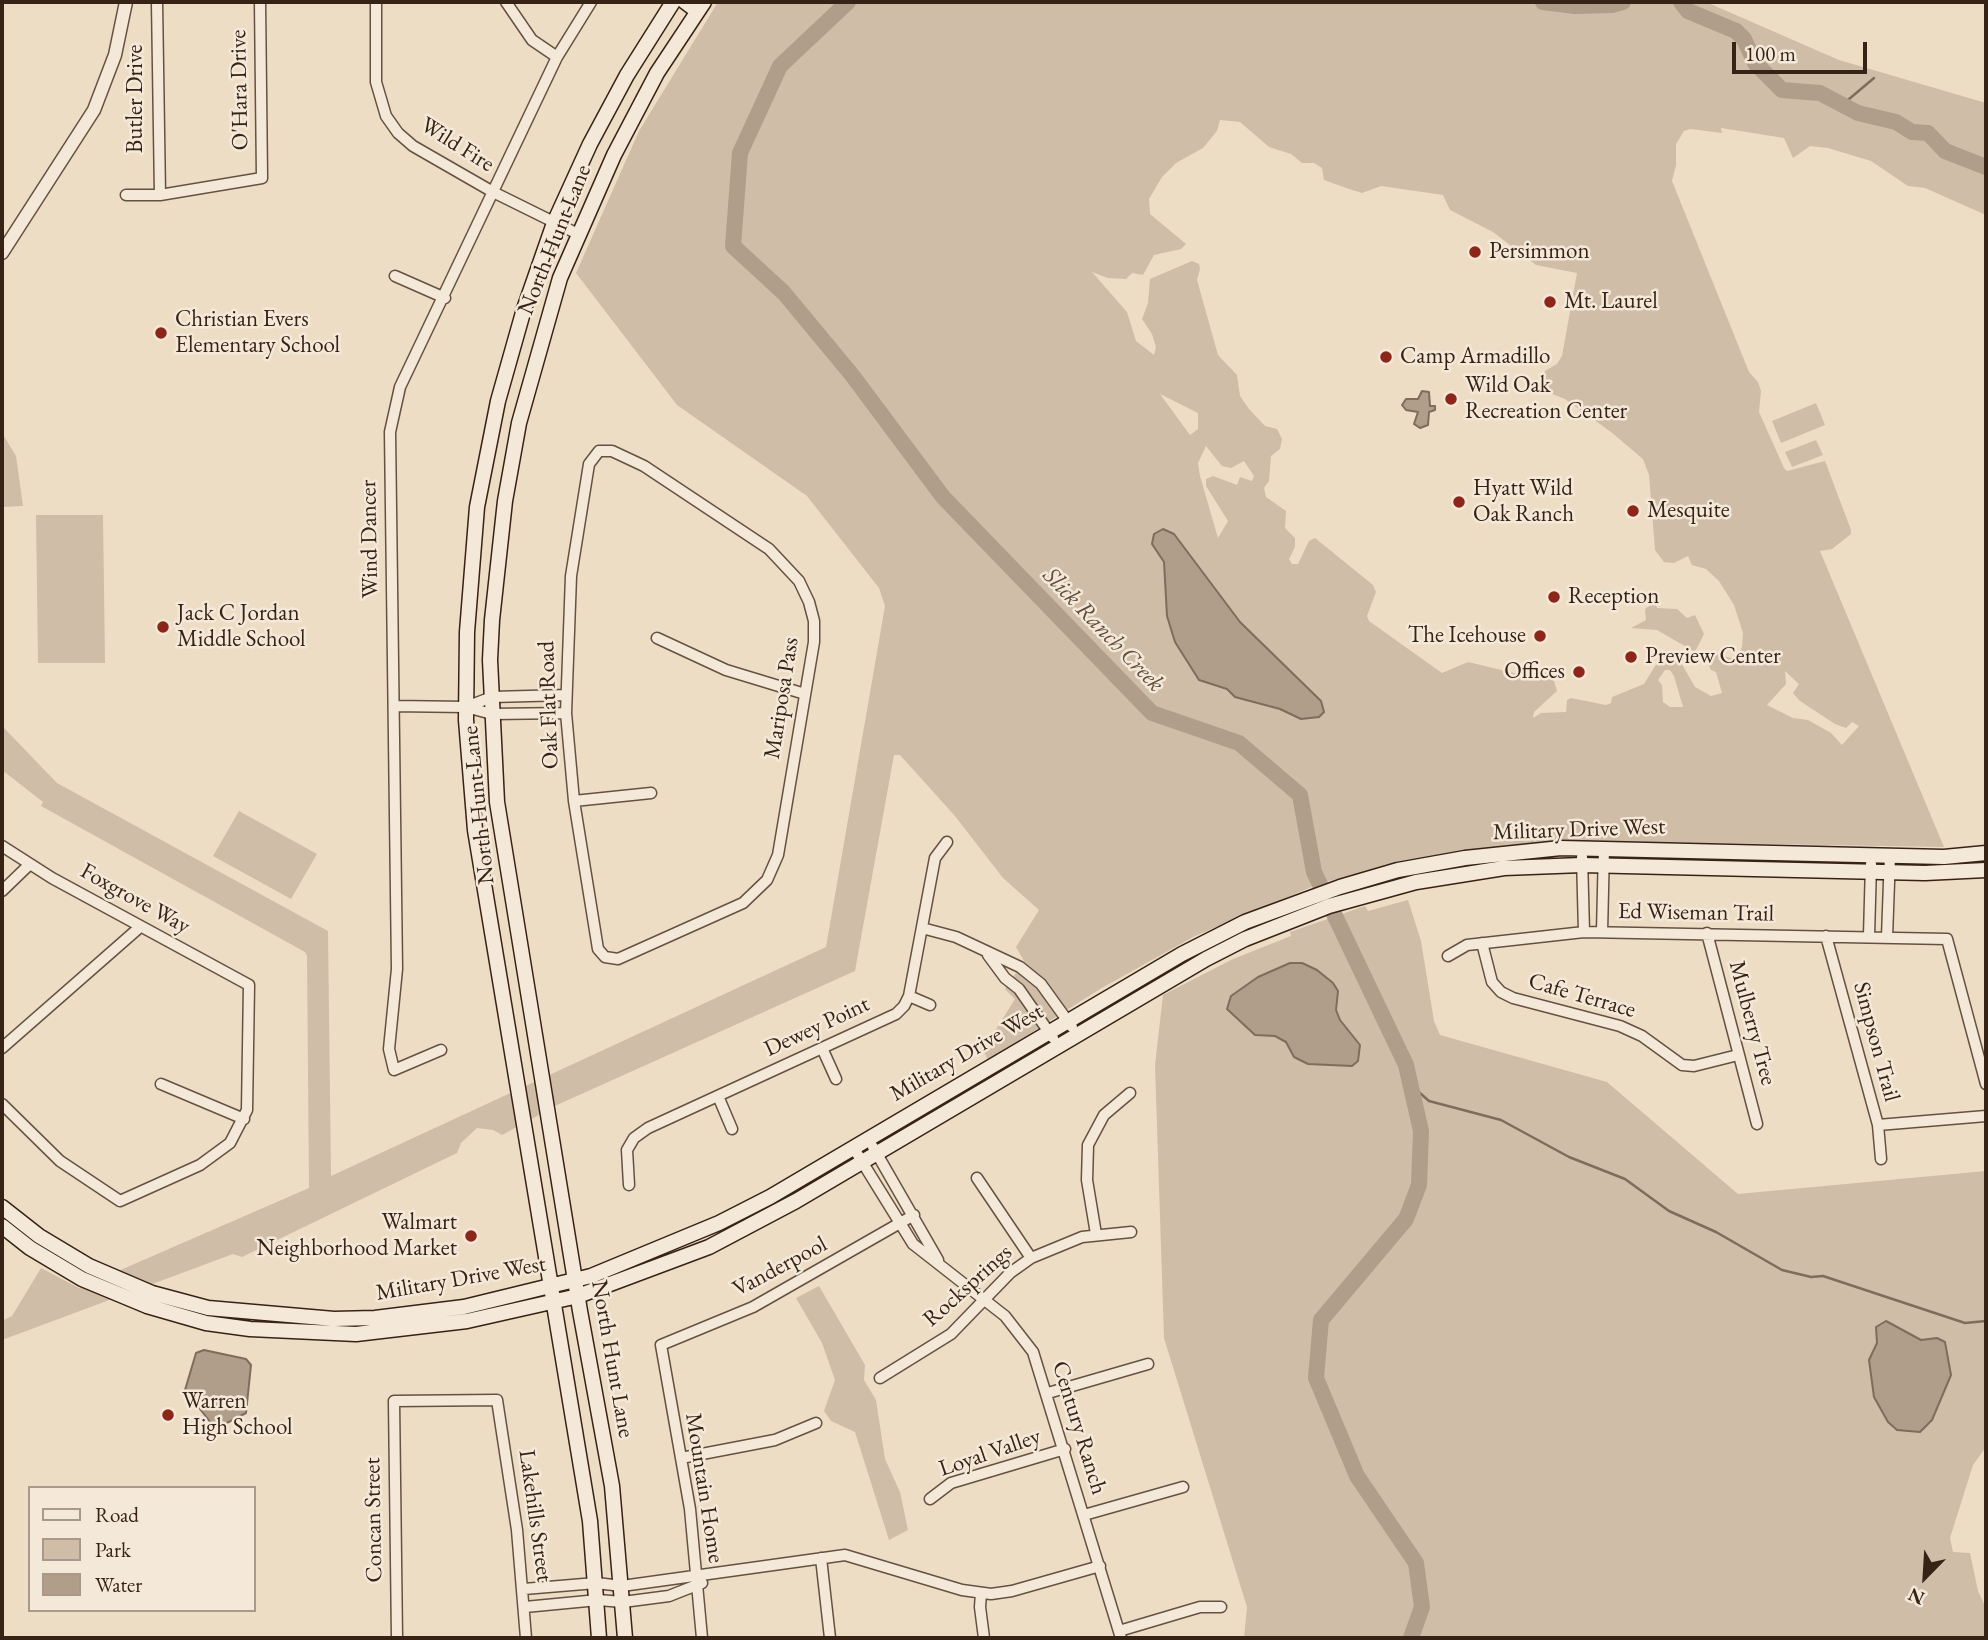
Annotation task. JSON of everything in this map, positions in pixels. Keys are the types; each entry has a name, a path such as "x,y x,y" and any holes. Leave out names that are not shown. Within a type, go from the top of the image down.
{"main road":[{"name":"North Hunt Lane","path":"599,1638 596,1583 553,1286 475,830 466,707 470,581 477,507 513,345 554,223 590,144 626,75 673,2"},
{"path":"684,2 700,6"},
{"name":"North Hunt Lane","path":"625,1638 612,1486 497,802 492,714 495,579 516,436 535,356 560,278 600,182 640,106 700,6"},
{"name":"Military Drive West","path":"2,1207 38,1236 89,1266 152,1293 208,1308 312,1318 381,1318 464,1307 576,1281 634,1261 719,1223 1182,954 1274,910 1365,880 1465,858 1582,848 1944,857 1986,853"},
{"name":"Military Drive West","path":"2,1226 30,1248 82,1279 147,1306 206,1322 313,1334 392,1332 467,1321 578,1296 709,1247 796,1201 1206,959 1279,926 1365,896 1416,882 1504,868 1603,865 1890,872 1986,870"},
{"path":"494,950 520,945"}],"street":[{"path":"2,253 65,159 94,110 115,55 126,2"},
{"name":"Butler Drive","path":"157,2 160,195"},
{"name":"O'Hara Drive","path":"160,195 262,178 260,2"},
{"name":"Wild Fire","path":"376,2 376,82 386,116 413,146 493,192 578,234"},
{"path":"506,2 532,40 557,57"},
{"name":"Wind Dancer","path":"441,1050 394,1070 389,1049 397,969 390,432 400,387 445,298 557,57 592,2"},
{"path":"126,195 160,195"},
{"path":"395,276 445,298"},
{"name":"Mariposa Pass","path":"599,452 612,451 644,466 769,549 786,564 809,602 814,621 814,642 778,855 767,880 743,903 618,958 605,957"},
{"name":"Oak Flat Road","path":"599,452 589,464 571,576 566,713 574,801 598,949 605,957"},
{"path":"657,638 726,670 805,694"},
{"path":"536,695 536,714"},
{"path":"466,707 492,697 566,695"},
{"path":"394,706 466,707 492,714 566,713"},
{"path":"574,801 651,793"},
{"path":"930,1005 909,996 935,858 947,842"},
{"name":"Foxgrove Way","path":"2,846 140,927 249,985 249,1088 244,1119"},
{"path":"1582,848 1584,932"},
{"path":"1602,932 1604,848"},
{"path":"1869,936 1871,854"},
{"path":"1887,937 1890,855"},
{"path":"2,891 30,864"},
{"path":"1583,894 1602,893"},
{"path":"1870,900 1889,900"},
{"path":"2,1048 140,927"},
{"path":"922,928 956,937 1020,967 1033,976 1076,1034"},
{"name":"Ed Wiseman Trail","path":"1448,956 1467,945 1584,932 1947,939 1986,1084"},
{"name":"Mulberry Tree","path":"1707,933 1757,1124"},
{"name":"Simpson Trail","path":"1826,936 1878,1125 1881,1159"},
{"name":"Cafe Terrace","path":"1482,943 1492,982 1513,998 1620,1026 1642,1036 1682,1065 1694,1066 1738,1055"},
{"path":"986,953 1005,978 1020,989 1058,1045"},
{"path":"1020,989 1033,976"},
{"name":"Dewey Point","path":"629,1185 626,1163 628,1150 634,1138 648,1128 896,1014 909,996"},
{"path":"822,1048 836,1079"},
{"path":"2,1104 60,1161 120,1201 212,1159 230,1143 244,1119 161,1084"},
{"path":"1096,1234 1087,1180 1088,1145 1104,1115 1130,1093"},
{"path":"718,1096 732,1129"},
{"path":"1878,1125 1986,1116"},
{"name":"Century Ranch","path":"868,1138 941,1266"},
{"name":"Century Ranch","path":"853,1147 899,1225 914,1244 1005,1316 1025,1339 1039,1365 1048,1392 1120,1634"},
{"path":"876,1186 892,1176"},
{"path":"977,1178 1031,1258"},
{"name":"Vanderpool","path":"661,1345 753,1307 914,1215"},
{"name":"Rocksprings","path":"880,1378 951,1334 1010,1273 1031,1258 1058,1245 1096,1234 1131,1232"},
{"path":"312,1318 313,1334"},
{"name":"Mountain Home","path":"661,1345 681,1458 702,1638"},
{"path":"1048,1392 1148,1364"},
{"name":"Lakehills Street","path":"394,1401 497,1400 524,1588 526,1638"},
{"name":"Concan Street","path":"394,1401 397,1638"},
{"path":"681,1458 775,1440 816,1423"},
{"name":"Loyal Valley","path":"930,1499 951,1483 1065,1449"},
{"path":"1084,1515 1183,1487"},
{"path":"525,1607 598,1600 623,1602 680,1594 709,1576 821,1558 859,1557 962,1590 981,1592 1013,1591 1100,1566"},
{"path":"821,1558 830,1638"},
{"path":"650,1582 653,1598"},
{"path":"524,1588 596,1583 622,1586 650,1582 697,1582"},
{"path":"569,1585 570,1603"},
{"path":"981,1592 980,1607 985,1638"},
{"path":"1120,1634 1200,1607 1222,1607"}],"green space":[{"path":"718,2 1706,2 1839,60 1986,103 1986,215 1925,188 1908,186 1871,161 1828,148 1810,146 1793,158 1784,138 1721,128 1722,133 1690,129 1684,131 1676,144 1676,165 1672,181 1749,372 1758,382 1761,391 1759,412 1784,468 1787,471 1825,461 1851,534 1832,549 1820,551 1944,847 1587,841 1516,846 1397,864 1321,883 1195,936 1100,989 988,1060 983,1050 1015,999 1005,989 1024,961 1016,947 1039,910 1003,878 955,816 900,755 894,755 855,971 557,1105 502,1135 493,1130 477,1128 461,1143 457,1153 242,1257 233,1254 2,1340 2,1321 12,1316 41,1268 79,1288 309,1188 305,952 41,806 43,802 2,770 2,726 57,783 328,931 331,1176 826,947 885,606 879,588 807,496 677,405 576,273 639,131","holes":["1220,120 1240,122 1269,147 1291,154 1302,163 1314,163 1322,168 1324,180 1362,193 1381,186 1443,195 1450,210 1493,232 1536,265 1577,273 1562,356 1557,364 1545,371 1540,384 1545,391 1565,399 1611,432 1643,459 1649,475 1655,550 1664,562 1674,563 1688,556 1692,565 1706,569 1719,581 1734,605 1743,633 1742,647 1736,659 1706,652 1704,655 1711,670 1716,672 1722,693 1711,696 1695,687 1680,661 1665,650 1644,684 1612,697 1611,703 1606,705 1571,698 1567,700 1566,712 1541,713 1533,718 1534,712 1557,691 1551,671 1537,676 1522,675 1468,662 1442,673 1369,621 1367,616 1376,592 1373,585 1315,538 1309,541 1298,564 1292,564 1289,559 1295,547 1295,538 1285,528 1286,511 1266,497 1264,488 1269,481 1271,456 1280,449 1282,439 1277,429 1265,426 1249,409 1240,396 1237,375 1218,355 1197,280 1199,264 1192,261 1150,279 1148,303 1142,319 1152,334 1156,347 1154,355 1136,341 1127,312 1092,272 1108,278 1126,279 1132,273 1143,275 1154,255 1181,249 1186,244 1150,214 1149,199 1162,177 1176,163 1203,148 1217,131","1160,394 1198,413 1198,429 1190,435","1206,446 1222,466 1231,468 1244,461 1254,476 1252,481 1240,477 1237,485 1213,476 1206,479 1206,486 1228,521 1218,538 1198,463","1665,670 1670,670 1683,707 1670,707 1663,702 1662,685 1658,680","1785,671 1799,684 1793,693 1800,701 1835,724 1846,728 1852,722 1859,726 1842,745 1831,733 1808,720 1793,718 1767,705 1786,684"]},
{"path":"1816,403 1825,425 1781,443 1772,421"},
{"path":"2,433 16,456 23,506 2,507"},
{"path":"1816,440 1823,455 1792,467 1785,452"},
{"path":"36,515 103,515 105,663 38,663"},
{"path":"1655,602 1657,608 1677,609 1687,618 1695,615 1704,634 1695,652 1657,630 1631,628 1646,620 1645,609"},
{"path":"239,811 317,854 291,899 213,856"},
{"path":"1408,900 1421,941 1434,1021 1440,1035 1607,1082 1738,1194 1986,1171 1986,1447 1973,1465 1950,1538 1953,1552 1970,1553 1978,1591 1986,1608 1986,1638 1244,1638 1247,1607 1164,1338 1155,1065 1163,995 1233,959 1291,936 1290,932 1365,906 1368,911"},
{"path":"819,1286 865,1365 864,1380 876,1400 885,1459 900,1492 908,1530 889,1540 855,1432 831,1421 824,1411 835,1380 822,1343 796,1298"}],"water":[{"path":"1422,391 1429,392 1430,406 1435,406 1435,410 1429,412 1428,425 1420,428 1414,424 1418,412 1406,410 1402,405 1406,399 1418,399"},
{"path":"1163,529 1174,534 1240,622 1321,701 1324,712 1319,717 1301,719 1280,709 1235,697 1227,689 1199,680 1175,642 1167,616 1164,562 1152,544 1154,534"},
{"path":"1290,963 1302,963 1317,970 1333,983 1338,991 1336,1010 1340,1020 1360,1045 1358,1061 1352,1066 1308,1064 1294,1057 1286,1042 1275,1036 1255,1035 1227,1009 1231,996 1258,977"},
{"path":"1886,1321 1921,1340 1937,1338 1945,1342 1951,1375 1932,1420 1920,1432 1897,1430 1888,1422 1874,1397 1869,1360 1877,1343 1876,1327"},
{"path":"204,1350 246,1359 251,1365 246,1413 221,1426 211,1423 185,1390 196,1353"}],"waterway":[{"name":"Slick Ranch Creek","path":"848,2 780,66 740,153 733,246 784,293 852,375 943,497 1152,713 1239,743 1300,795 1314,872 1406,1065 1421,1131 1419,1185 1406,1219 1321,1320 1316,1378 1357,1476 1416,1563 1422,1607 1411,1638"},
{"path":"1543,2 1575,6 1623,2"},
{"path":"1681,2 1688,11 1736,31 1744,39 1755,63 1782,90 1820,93 1858,113 1896,122 1912,132 1928,133 1945,151 1986,167"},
{"path":"1842,105 1874,78"},
{"path":"1412,1086 1429,1101 1501,1120 1569,1157 1625,1179 1669,1211 1716,1232 1782,1270 1811,1277 1823,1276 1965,1323 1986,1321"}],"place":[{"name":"Persimmon","path":"1475,252"},
{"name":"Mt. Laurel","path":"1550,302"},
{"name":"Christian Evers Elementary School","path":"161,333"},
{"name":"Camp Armadillo","path":"1386,357"},
{"name":"Wild Oak Recreation Center","path":"1451,399"},
{"name":"Hyatt Wild Oak Ranch","path":"1459,502"},
{"name":"Mesquite","path":"1633,511"},
{"name":"Reception","path":"1554,597"},
{"name":"Jack C Jordan Middle School","path":"163,627"},
{"name":"The Icehouse","path":"1540,636"},
{"name":"Preview Center","path":"1631,657"},
{"name":"Offices","path":"1579,672"},
{"name":"Walmart Neighborhood Market","path":"471,1236"},
{"name":"Warren High School","path":"168,1415"}]}
